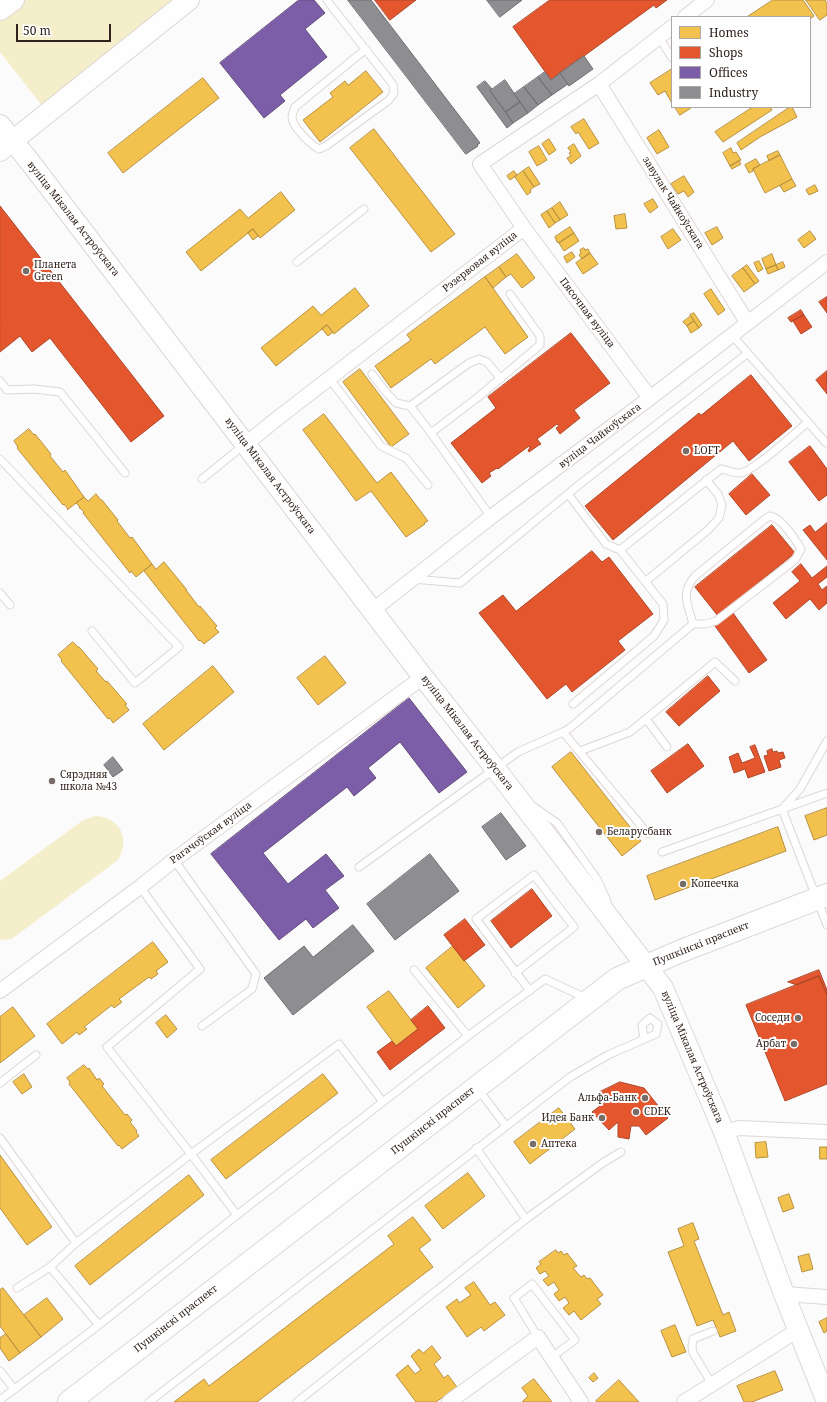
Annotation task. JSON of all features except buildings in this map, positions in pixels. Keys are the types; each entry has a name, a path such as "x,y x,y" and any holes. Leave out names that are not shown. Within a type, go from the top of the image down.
{"main road":[{"path":"0,10 14,0"},
{"path":"6,146 189,0"},
{"name":"вуліца Мікалая Астроўскага","path":"0,125 6,146 30,162 423,677 617,925 663,988 724,1132 784,1294 827,1402"},
{"name":"Пушкінскі праспект","path":"69,1402 617,979 647,965 822,897"}],"street":[{"path":"686,16 707,0"},
{"name":"Рэзервовая вуліца","path":"246,444 524,228 480,164 599,84 671,28"},
{"name":"завулак Чайкоўскага","path":"599,84 748,322"},
{"name":"Пясочная вуліца","path":"524,228 650,398"},
{"name":"вуліца Чайкоўскага","path":"373,610 491,517 650,398 827,262"},
{"name":"Рагачоўская вуліца","path":"0,991 174,860 423,677"},
{"path":"724,1132 739,1128 827,1132"},
{"path":"784,1294 827,1297"},
{"path":"684,1402 798,1330"},
{"path":"449,1402 538,1337 581,1402"}],"lane":[{"path":"327,0 366,49 393,85 394,93 389,100 319,150 312,146 296,127 292,118 295,107 366,49"},
{"path":"659,37 671,56"},
{"path":"297,262 364,209"},
{"path":"431,434 540,346 540,336 510,294"},
{"path":"732,335 826,443"},
{"path":"412,579 460,583 568,494 748,353"},
{"path":"410,406 469,363 479,359 487,362 501,379"},
{"path":"372,374 384,391 396,403 410,406 491,517"},
{"path":"329,378 381,446 406,458 428,485"},
{"path":"0,382 7,390 34,389 60,392 125,473"},
{"path":"620,550 721,469 739,473 748,470 808,422"},
{"path":"202,479 246,444"},
{"path":"0,459 179,647 135,683 92,631"},
{"path":"646,581 708,530 719,518 722,505 718,494 706,480"},
{"path":"568,494 606,544 620,550 646,581 663,604 664,620 654,636 573,704"},
{"path":"359,866 518,752 570,728 693,624 705,624 716,621 795,560 801,549 782,523 770,516 765,519 695,576 689,583 686,590 687,602 693,624"},
{"path":"0,593 10,605"},
{"path":"580,751 630,732 715,662 735,682"},
{"path":"646,719 667,747"},
{"path":"563,732 648,834"},
{"path":"782,809 800,789 827,741"},
{"path":"662,852 827,793"},
{"path":"782,809 822,897 827,925"},
{"path":"174,860 256,974 252,989 202,1026"},
{"path":"515,973 574,927 534,875 476,919 515,973 530,991"},
{"path":"140,887 200,969 107,1047 237,1215"},
{"path":"414,970 468,1036"},
{"path":"0,1400 99,1325 237,1215 468,1036 546,979 590,1000"},
{"path":"149,1402 476,1148 570,1077 608,1055 644,1039"},
{"path":"17,1288 50,1267 76,1243 191,1154 339,1044 383,1102"},
{"path":"0,1083 36,1055"},
{"path":"476,1087 506,1126"},
{"path":"0,1138 76,1243"},
{"path":"476,1148 526,1220"},
{"path":"297,1402 526,1220 604,1162 621,1152"},
{"path":"50,1267 99,1325"},
{"path":"538,1337 514,1298 532,1284 575,1340 552,1357"},
{"path":"712,1384 693,1353 692,1347 693,1339 713,1331"},
{"path":"0,1371 14,1389"}],"shaded area":[{"path":"21,0 178,0 43,107 0,52 0,17"},
{"path":"95,816 104,817 111,820 121,830 123,844 122,852 118,860 17,935 11,939 0,940 0,881 82,821"}],"place":[{"name":"Планета Green","path":"26,271"},
{"name":"LOFT","path":"686,451"},
{"name":"Сярэдняя школа №43","path":"52,781"},
{"name":"Беларусбанк","path":"599,832"},
{"name":"Копеечка","path":"683,884"},
{"name":"Соседи","path":"798,1018"},
{"name":"Арбат","path":"794,1044"},
{"name":"Альфа-Банк","path":"645,1098"},
{"name":"CDEK","path":"636,1112"},
{"name":"Идея Банк","path":"602,1118"},
{"name":"Аптека","path":"533,1144"}]}
